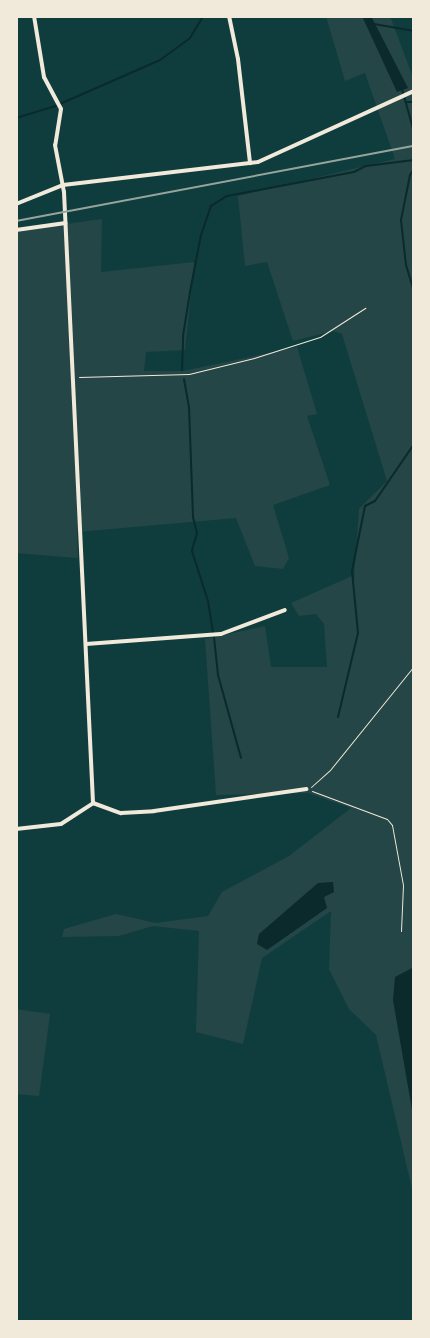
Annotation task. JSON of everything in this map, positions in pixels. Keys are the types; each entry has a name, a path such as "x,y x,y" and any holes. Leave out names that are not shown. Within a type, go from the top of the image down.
{"street":[{"path":"34,16 44,77 58,100 61,109 55,145 63,185 66,223 93,803"},
{"path":"229,16 238,58 250,163"},
{"path":"16,204 63,185 250,163 382,107 412,91"},
{"path":"16,230 66,223"},
{"path":"86,644 221,634 285,610"},
{"path":"93,803 120,813 154,811 306,789"},
{"path":"16,829 61,824 93,803"}],"path":[{"path":"73,377 189,374 288,349 320,337 365,308"},
{"path":"306,789 330,770 414,666"},
{"path":"306,789 387,819 392,825 403,885 401,931"}],"shaded area":[{"path":"326,16 390,16 414,80 413,1193 376,1035 349,1009 329,969 331,911 262,958 243,1044 196,1032 199,931 153,926 119,936 62,937 64,929 116,914 156,923 208,916 222,892 289,856 351,808 308,793 216,795 205,639 265,626 271,667 327,667 324,624 316,614 299,616 291,603 352,576 354,580 359,509 387,481 342,334 333,331 293,341 267,262 245,266 238,196 395,159 365,73 345,81"},
{"path":"362,16 371,16 408,88 397,92"},
{"path":"102,219 101,272 194,262 185,350 146,352 144,371 183,371 297,347 317,414 307,416 330,485 273,505 289,558 283,569 255,566 236,518 77,532 78,558 16,553 16,231"},
{"path":"333,882 334,892 324,897 327,908 267,950 257,944 259,934 318,883"},
{"path":"414,967 414,1121 393,1000 395,977"},
{"path":"16,1009 50,1014 39,1096 16,1094"}],"waterway":[{"path":"16,118 53,107 160,60 190,38 203,16"},
{"path":"374,24 414,31"},
{"path":"402,89 414,132"},
{"path":"407,102 414,102"},
{"path":"182,370 183,336 190,292 201,235 211,206 227,196 354,172 366,166 414,160"},
{"path":"414,169 410,175 401,220 406,265 414,291"},
{"path":"184,379 189,407 193,517 197,533 192,551 208,601 213,633"},
{"path":"338,717 358,633 352,571 365,506 375,501 414,444"},
{"path":"214,637 218,675 241,758"}],"railway":[{"path":"16,221 414,146"}]}
